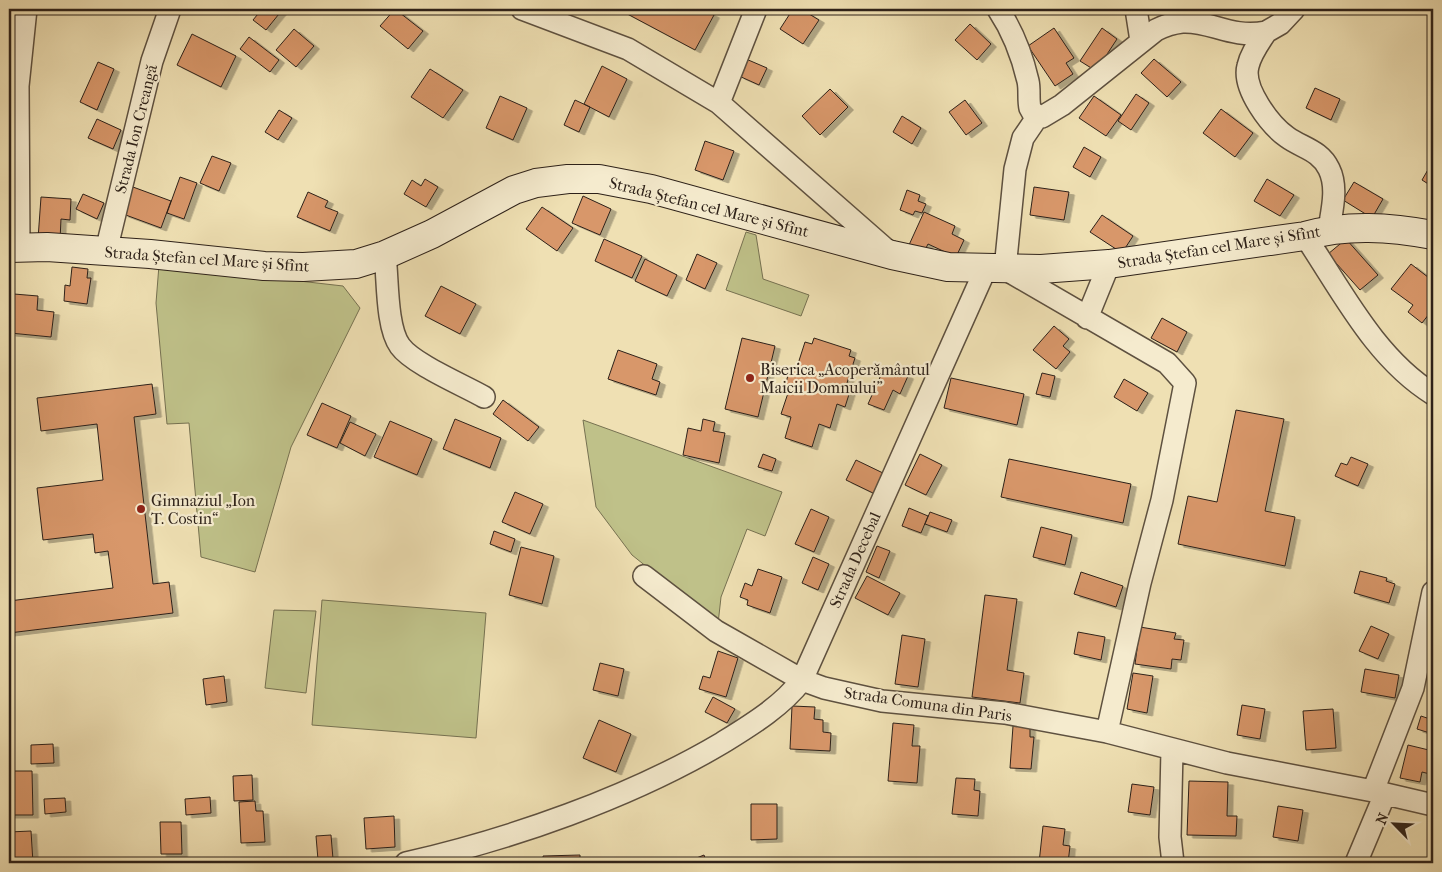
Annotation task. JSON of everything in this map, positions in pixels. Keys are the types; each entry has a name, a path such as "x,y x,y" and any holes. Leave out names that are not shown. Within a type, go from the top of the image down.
{"street":[{"path":"14,247 18,86 26,9"},
{"name":"Strada Ion Creangă","path":"106,251 152,61 170,9"},
{"path":"522,9 628,49 719,103 892,255"},
{"path":"719,103 756,9"},
{"path":"998,9 1020,52 1028,79 1030,108 1038,116"},
{"path":"1136,9 1141,41"},
{"path":"1038,116 1048,115 1062,105 1156,30 1183,22 1238,34 1266,32 1280,24 1294,9"},
{"path":"1266,32 1253,52 1247,67 1248,82 1267,117 1277,129 1288,138 1314,150 1329,168 1333,182 1333,198 1317,233 1364,325 1390,359 1407,376 1433,394"},
{"path":"995,269 1023,138 1038,116"},
{"name":"Strada Ștefan cel Mare și Sfînt","path":"14,247 106,251 264,266 303,267 356,264 385,255 514,190 536,183 568,179 599,179 651,189 892,255 948,267 1041,269 1109,264 1317,233 1383,228 1433,235"},
{"path":"385,255 392,328 399,345 413,358 484,397"},
{"path":"1087,318 1109,264"},
{"name":"Strada Ștefan cel Mare și Sfînt","path":"995,269 1167,363 1185,383 1162,500 1140,583 1107,732"},
{"name":"Strada Decebal","path":"802,680 995,269"},
{"path":"406,863 462,849 576,811 658,777 697,758 744,730 790,695 802,680 716,631 644,576"},
{"path":"1356,863 1413,688 1433,592"},
{"name":"Strada Comuna din Paris","path":"802,680 824,688 882,701 1005,713 1107,732 1172,750 1379,792 1433,805"},
{"path":"1172,750 1170,838 1173,863"}],"green space":[{"path":"746,232 756,235 763,279 809,295 801,316 726,290"},
{"path":"159,265 343,286 360,308 291,447 255,572 201,557 189,423 167,424 156,303"},
{"path":"583,420 782,492 765,536 747,529 721,597 718,624 632,555 596,507"},
{"path":"322,600 486,613 476,738 312,725"},
{"path":"274,610 316,611 306,693 265,688"}],"building":[{"path":"262,9 283,9 266,30 253,20"},
{"path":"395,9 423,31 408,49 380,26"},
{"path":"618,9 702,9 714,15 695,50"},
{"path":"793,9 801,9 819,20 803,44 780,29"},
{"path":"1433,20 1433,33 1428,30"},
{"path":"970,24 991,44 977,60 955,40"},
{"path":"1054,28 1074,58 1066,63 1073,74 1055,86 1028,46"},
{"path":"1102,28 1117,39 1096,71 1080,61"},
{"path":"294,29 314,46 296,67 276,50"},
{"path":"192,34 236,56 221,87 177,65"},
{"path":"249,37 279,60 270,72 240,49"},
{"path":"746,59 767,68 759,85 739,76"},
{"path":"1154,59 1181,82 1167,97 1141,73"},
{"path":"98,62 114,69 97,110 80,102"},
{"path":"602,66 627,79 609,117 584,104"},
{"path":"430,69 463,90 443,118 411,97"},
{"path":"1315,88 1340,99 1331,120 1306,108"},
{"path":"830,89 848,107 820,135 802,116"},
{"path":"1136,94 1149,103 1131,130 1118,121"},
{"path":"500,96 527,108 513,140 486,128"},
{"path":"1094,96 1121,115 1106,136 1079,118"},
{"path":"575,100 590,107 579,132 564,125"},
{"path":"965,100 982,123 966,135 949,112"},
{"path":"1221,109 1253,133 1235,157 1203,133"},
{"path":"279,110 292,118 278,140 265,132"},
{"path":"902,116 921,128 912,144 893,132"},
{"path":"97,119 121,130 113,149 88,138"},
{"path":"705,141 734,151 723,180 695,170"},
{"path":"1084,147 1101,157 1090,177 1073,167"},
{"path":"212,156 231,163 219,191 200,183"},
{"path":"1433,161 1433,187 1422,180"},
{"path":"180,177 197,183 184,219 167,213"},
{"path":"425,179 438,187 426,207 404,194 412,180 421,186"},
{"path":"1267,179 1294,195 1280,216 1254,201"},
{"path":"1354,182 1383,199 1372,218 1343,200"},
{"path":"133,187 171,201 161,228 123,214"},
{"path":"1034,187 1069,192 1064,220 1030,215"},
{"path":"907,190 920,195 918,201 926,204 922,213 915,211 913,215 900,210"},
{"path":"308,192 328,201 325,207 338,212 330,231 297,217"},
{"path":"83,194 104,203 97,219 76,209"},
{"path":"583,196 611,209 600,235 572,223"},
{"path":"41,197 71,199 70,220 61,219 60,240 38,239"},
{"path":"542,207 573,228 557,251 526,229"},
{"path":"924,212 955,226 952,234 964,240 956,257 928,244 924,252 909,245"},
{"path":"1102,215 1133,236 1122,253 1090,232"},
{"path":"604,239 642,256 632,278 595,261"},
{"path":"1346,239 1378,275 1360,290 1328,254"},
{"path":"697,254 717,263 705,289 686,280"},
{"path":"645,259 677,275 667,296 635,281"},
{"path":"1411,264 1433,281 1433,309 1422,323 1408,312 1413,305 1391,289"},
{"path":"72,267 88,269 87,278 91,278 87,304 64,301 65,285 70,286"},
{"path":"441,286 476,304 460,334 425,316"},
{"path":"14,294 38,296 37,310 54,312 51,337 10,333"},
{"path":"1162,318 1187,332 1177,352 1151,338"},
{"path":"1054,326 1069,339 1063,346 1070,352 1056,369 1033,350"},
{"name":"Biserica „Acoperământul Maicii Domnului”","path":"742,338 775,346 758,417 725,409"},
{"path":"814,338 851,350 849,356 855,358 846,386 851,388 845,407 837,404 830,428 819,424 812,447 785,438 791,417 781,414 790,387 785,386 790,368 796,370 805,342 812,344"},
{"path":"618,350 657,364 652,379 660,382 656,395 608,379"},
{"path":"885,366 908,376 900,394 893,390 884,410 868,404"},
{"path":"1042,373 1055,376 1050,397 1036,394"},
{"path":"951,378 1024,394 1017,425 944,408"},
{"path":"1124,379 1148,393 1137,411 1114,397"},
{"path":"152,384 156,414 134,417 153,584 169,582 173,613 9,633 9,601 113,588 108,551 95,553 93,534 43,540 37,488 103,480 97,424 41,431 37,398"},
{"path":"503,400 539,427 528,441 493,414"},
{"path":"322,403 351,416 337,448 307,435"},
{"path":"1236,410 1284,419 1265,511 1295,517 1285,566 1178,544 1188,496 1217,502"},
{"path":"455,419 501,438 490,468 443,449"},
{"path":"703,419 715,422 713,431 725,433 719,463 683,455 688,428 701,431"},
{"path":"390,421 432,439 417,475 374,457"},
{"path":"350,422 376,434 365,456 340,443"},
{"path":"763,454 776,459 772,471 758,467"},
{"path":"920,454 942,465 926,495 905,485"},
{"path":"1351,457 1368,464 1358,486 1335,476 1341,463 1347,465"},
{"path":"1009,459 1131,484 1123,523 1001,497"},
{"path":"856,460 885,474 875,494 846,480"},
{"path":"515,492 543,504 530,534 502,522"},
{"path":"909,508 928,516 921,533 902,526"},
{"path":"811,509 829,517 814,552 795,544"},
{"path":"930,512 952,520 947,532 925,524"},
{"path":"1041,527 1072,535 1065,565 1033,557"},
{"path":"494,531 515,539 511,552 490,544"},
{"path":"877,546 890,551 879,578 866,572"},
{"path":"521,547 554,556 542,604 509,595"},
{"path":"813,557 829,564 818,590 802,583"},
{"path":"758,569 782,577 770,613 747,605 748,600 740,597 745,583 752,586"},
{"path":"1360,571 1387,578 1386,581 1395,584 1389,603 1354,593"},
{"path":"1081,572 1123,586 1116,607 1074,594"},
{"path":"867,576 900,593 888,615 855,598"},
{"path":"985,595 1017,599 1007,670 1024,673 1020,703 972,697"},
{"path":"1371,626 1389,634 1378,659 1359,651"},
{"path":"1140,627 1176,633 1174,639 1184,640 1181,660 1172,659 1171,669 1135,664"},
{"path":"1078,632 1105,637 1101,660 1074,654"},
{"path":"902,635 925,639 918,687 895,684"},
{"path":"1429,643 1433,644 1433,662 1425,660"},
{"path":"718,651 738,658 726,697 699,689 703,676 710,678"},
{"path":"600,663 624,669 618,696 593,690"},
{"path":"1365,669 1399,675 1395,698 1361,692"},
{"path":"1133,673 1153,676 1147,713 1127,709"},
{"path":"224,676 227,702 206,705 203,679"},
{"path":"713,697 735,709 727,723 705,712"},
{"path":"1242,705 1265,709 1260,739 1237,735"},
{"path":"792,706 815,707 814,719 823,720 823,732 831,733 830,751 790,749"},
{"path":"1333,709 1336,748 1306,750 1303,711"},
{"path":"1432,711 1433,734 1417,729 1421,716 1430,719"},
{"path":"599,720 631,734 616,772 583,758"},
{"path":"893,723 914,725 912,746 920,746 917,783 888,781"},
{"path":"1013,726 1030,727 1030,737 1034,737 1031,769 1010,768"},
{"path":"53,744 54,763 31,764 31,745"},
{"path":"1408,745 1433,751 1430,774 1422,772 1420,782 1400,778"},
{"path":"9,771 32,771 33,815 9,815"},
{"path":"252,775 253,800 234,801 233,776"},
{"path":"956,778 975,779 974,790 980,791 978,816 952,814"},
{"path":"1189,781 1228,782 1227,816 1237,816 1236,836 1187,835"},
{"path":"1132,784 1154,787 1150,815 1128,812"},
{"path":"210,797 211,813 186,815 185,799"},
{"path":"65,798 66,812 45,814 44,799"},
{"path":"255,801 256,811 263,811 265,842 241,843 239,802"},
{"path":"751,804 777,804 777,839 751,840"},
{"path":"1278,806 1303,810 1298,841 1273,837"},
{"path":"394,816 395,847 366,849 364,818"},
{"path":"160,822 181,822 182,854 161,854"},
{"path":"1043,826 1065,829 1063,845 1070,846 1068,863 1039,863"},
{"path":"31,831 33,863 9,863 9,832"},
{"path":"331,835 333,859 318,860 316,836"},
{"path":"580,855 580,863 544,863 543,856"},
{"path":"704,855 707,863 684,863"},
{"path":"1429,857 1433,859 1433,863 1427,863"}],"place":[{"name":"Biserica „Acoperământul Maicii Domnului”","path":"750,378"},
{"name":"Gimnaziul „Ion T. Costin“","path":"141,509"}]}
